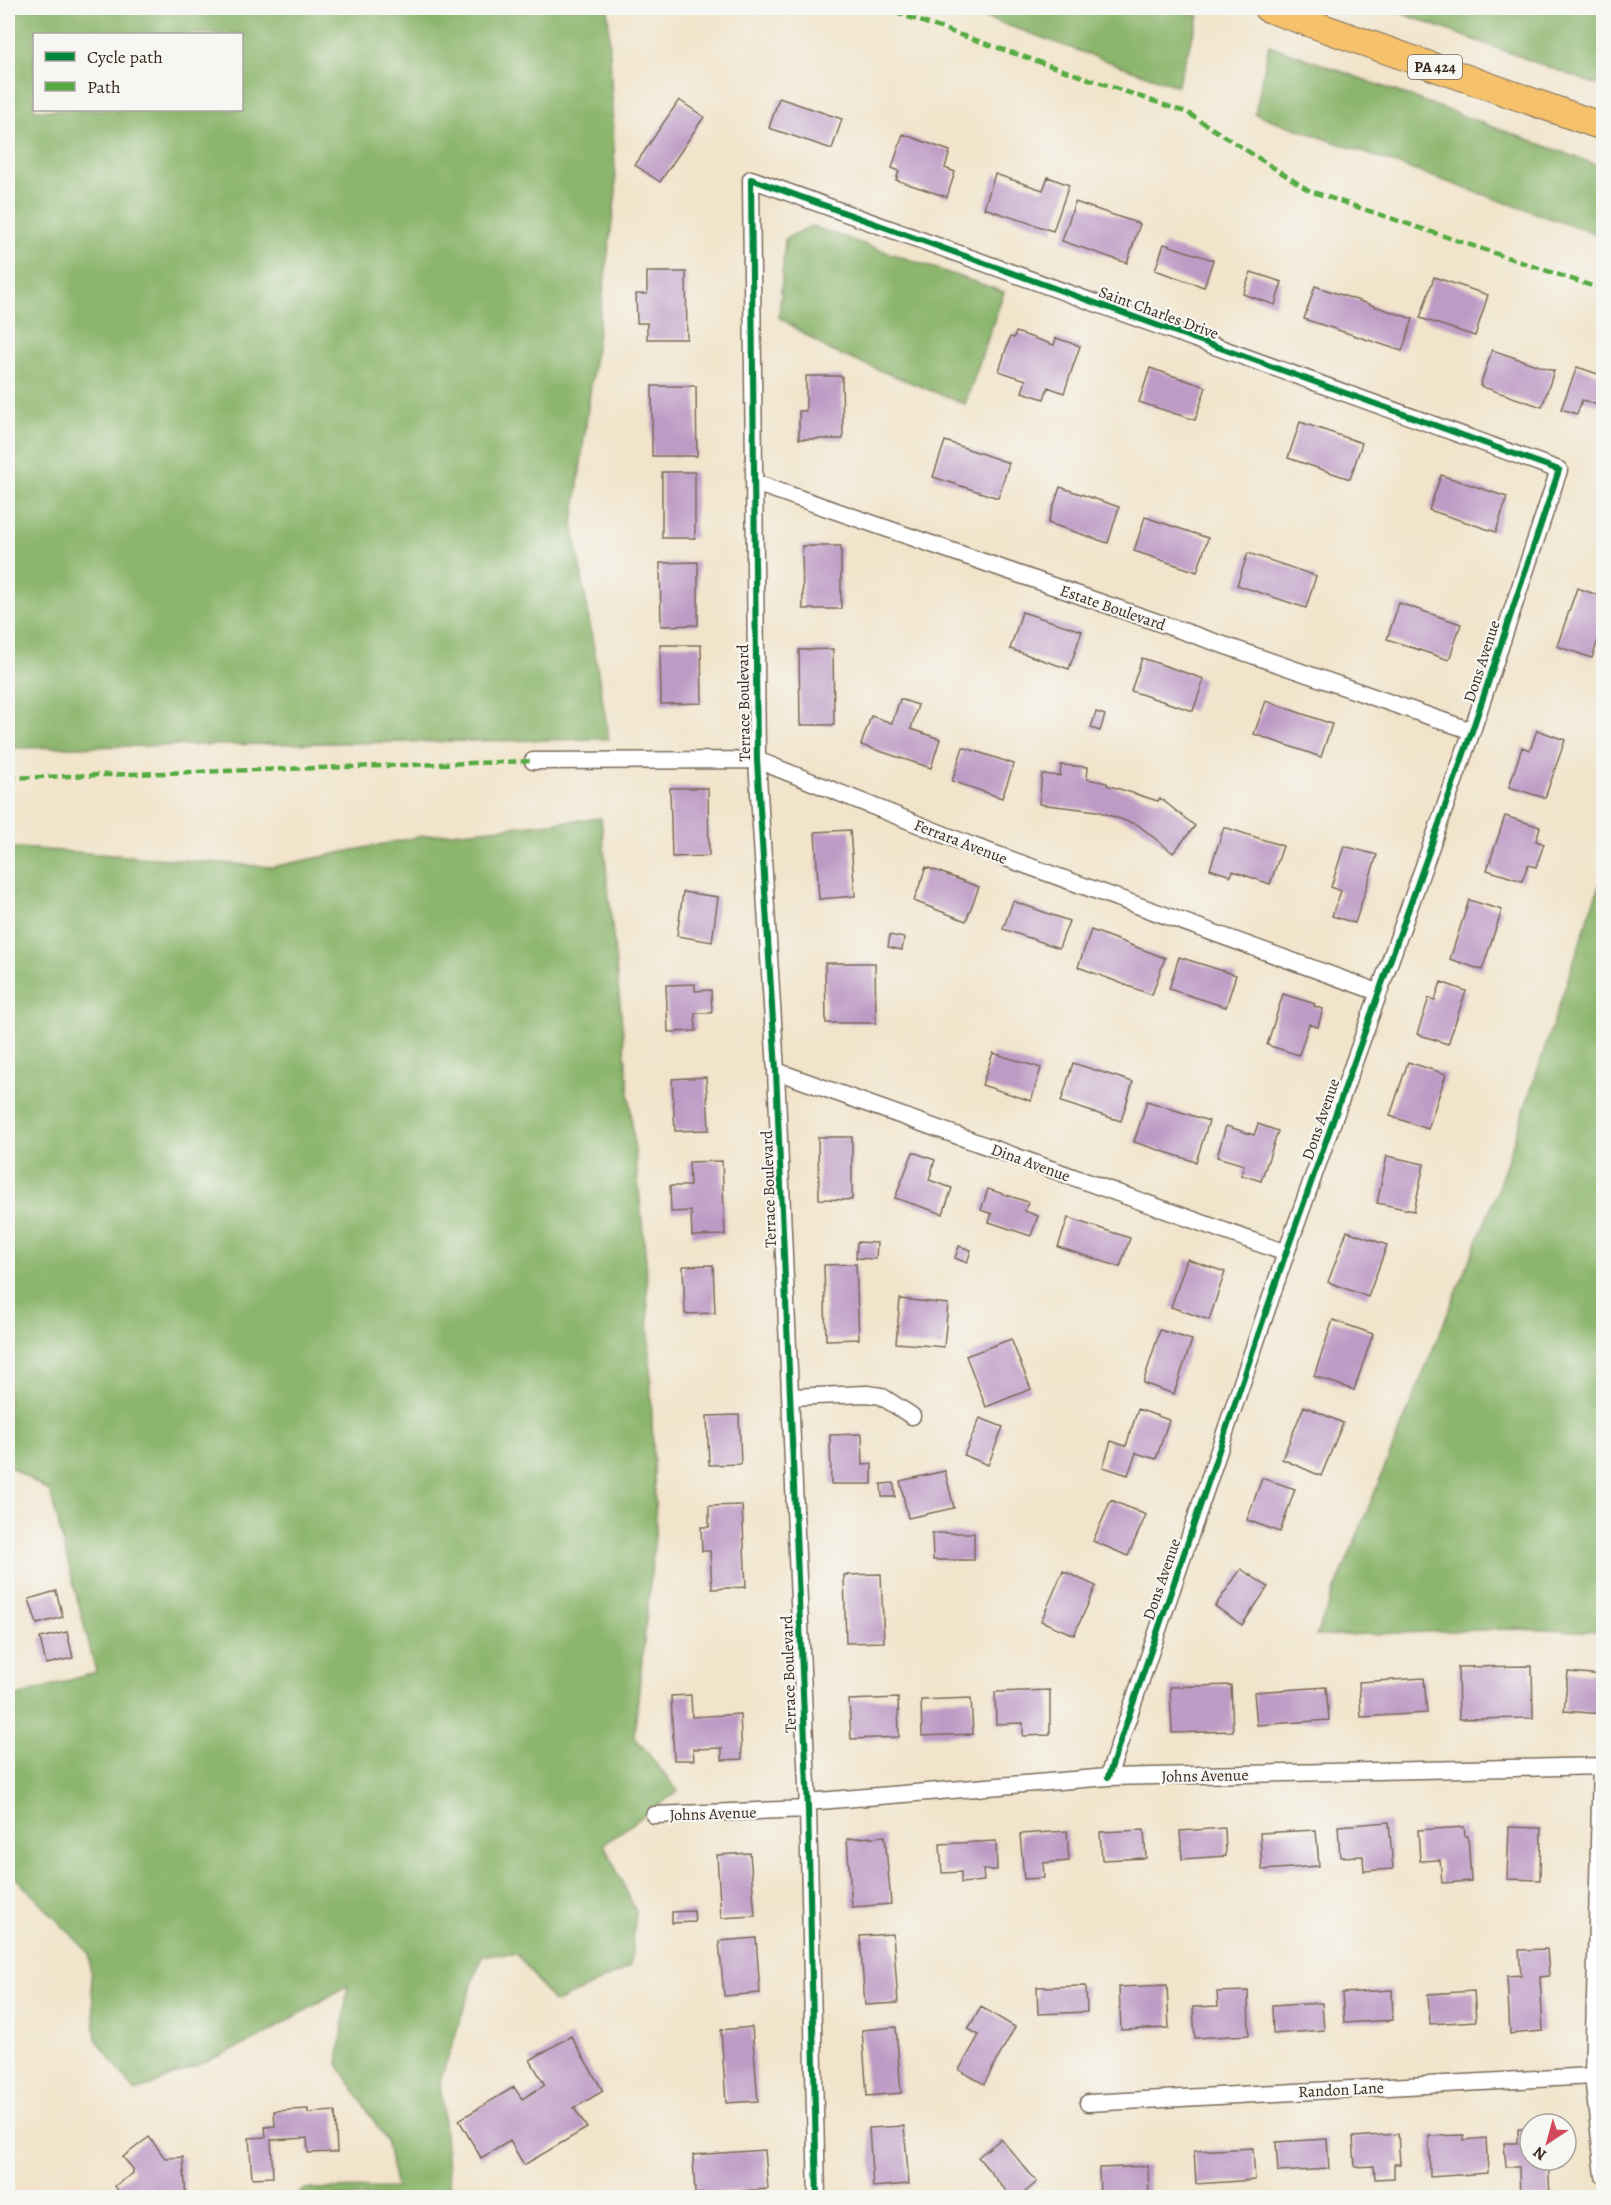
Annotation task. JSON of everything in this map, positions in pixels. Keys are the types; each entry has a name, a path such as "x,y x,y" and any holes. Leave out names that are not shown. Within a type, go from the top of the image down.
{"main road":[{"name":"PA 424","path":"1267,8 1604,127"}],"street":[{"name":"Saint Charles Drive","path":"751,178 1558,470"},
{"name":"Terrace Boulevard","path":"751,178 757,760 776,1071 790,1397 807,1806 817,2198"},
{"name":"Dons Avenue","path":"1108,1778 1286,1253 1472,730 1558,470"},
{"name":"Estate Boulevard","path":"755,483 1472,730"},
{"name":"Ferrara Avenue","path":"533,761 757,760 970,845 1378,992"},
{"name":"Dina Avenue","path":"776,1071 1286,1253"},
{"path":"790,1397 867,1394 881,1396 912,1416"},
{"path":"1602,1766 1593,2076 1604,2176"},
{"name":"Johns Avenue","path":"654,1815 807,1806 1108,1778 1602,1766"},
{"name":"Randon Lane","path":"1088,2103 1593,2076"}],"green space":[{"path":"8,8 608,8 616,192 573,524 609,739 8,748"},
{"path":"959,8 1172,8 1199,16 1177,86"},
{"path":"1387,8 1603,8 1603,87"},
{"path":"1269,45 1603,167 1603,237 1255,114"},
{"path":"811,226 1004,292 965,404 831,351 779,317 785,239"},
{"path":"601,818 646,1260 656,1526 634,1736 678,1791 604,1844 636,1912 630,1967 554,2003 517,1954 482,1955 440,2081 450,2190 445,2197 294,2197 305,2189 396,2188 386,2140 338,2064 348,1985 257,2039 136,2092 96,2039 89,1953 12,1874 8,1846 8,1699 96,1672 50,1492 8,1465 8,847 272,867 422,836"},
{"path":"1603,874 1603,1632 1511,1629 1316,1636 1494,1200"}],"building":[{"path":"779,98 842,119 832,149 769,128"},
{"path":"679,100 704,117 660,182 635,165"},
{"path":"903,134 950,151 945,168 955,172 947,197 896,180 899,171 892,168"},
{"path":"995,174 1043,190 1048,177 1069,185 1053,231 984,208"},
{"path":"1075,202 1140,224 1127,263 1062,241"},
{"path":"1164,244 1213,260 1204,287 1155,270"},
{"path":"647,272 686,272 687,339 647,339 647,323 637,323 636,294 647,294"},
{"path":"1251,272 1282,282 1275,305 1243,294"},
{"path":"1434,277 1488,295 1475,336 1420,318"},
{"path":"1315,286 1413,319 1402,351 1304,319"},
{"path":"1016,332 1054,345 1056,338 1080,346 1064,393 1048,387 1044,399 1022,392 1026,380 999,371 1010,337 1014,338"},
{"path":"1492,350 1554,371 1542,407 1480,386"},
{"path":"1577,367 1604,376 1604,407 1582,400 1577,414 1561,409"},
{"path":"1150,368 1206,387 1195,420 1139,402"},
{"path":"806,376 842,376 843,439 799,439 799,411 806,411"},
{"path":"652,386 696,386 697,456 652,456"},
{"path":"1300,422 1362,443 1350,479 1288,458"},
{"path":"945,441 1009,463 998,498 933,477"},
{"path":"662,472 695,472 695,538 662,538"},
{"path":"1441,475 1507,497 1496,532 1429,510"},
{"path":"1060,487 1119,507 1108,543 1048,523"},
{"path":"1145,517 1208,538 1197,572 1134,551"},
{"path":"802,546 841,546 841,609 803,609"},
{"path":"1248,553 1316,576 1306,608 1237,585"},
{"path":"698,562 698,625 661,626 660,563"},
{"path":"1577,588 1604,597 1604,622 1592,658 1557,646"},
{"path":"1399,603 1461,624 1449,660 1387,639"},
{"path":"1022,612 1082,631 1069,669 1010,649"},
{"path":"660,645 701,645 702,703 661,704"},
{"path":"833,649 834,725 800,725 799,650"},
{"path":"1142,658 1204,679 1193,711 1131,691"},
{"path":"900,699 918,705 911,729 940,739 931,768 861,745 871,716 892,723"},
{"path":"1266,701 1332,724 1321,757 1254,734"},
{"path":"1096,712 1105,715 1100,731 1091,728"},
{"path":"1537,730 1565,740 1545,798 1509,787 1522,747 1530,750"},
{"path":"963,747 1014,764 1002,798 952,781"},
{"path":"1061,765 1088,767 1087,779 1107,783 1107,785 1158,801 1160,798 1195,826 1173,853 1138,825 1097,811 1039,804 1042,774 1060,776"},
{"path":"670,788 708,788 709,856 672,857"},
{"path":"1505,816 1540,827 1536,841 1544,844 1536,867 1528,865 1522,881 1487,870"},
{"path":"1224,827 1283,846 1270,884 1233,871 1231,876 1210,869"},
{"path":"850,830 855,896 819,899 815,832"},
{"path":"1344,846 1377,855 1355,923 1332,916 1341,891 1331,887"},
{"path":"926,867 979,887 966,921 914,901"},
{"path":"683,892 718,897 712,942 677,936"},
{"path":"1469,900 1502,910 1482,970 1450,959"},
{"path":"1013,901 1069,921 1059,948 1003,929"},
{"path":"1091,930 1165,958 1152,995 1078,967"},
{"path":"890,935 904,938 902,950 888,947"},
{"path":"1179,957 1236,975 1226,1007 1169,989"},
{"path":"825,963 875,963 876,1023 826,1023"},
{"path":"1441,982 1466,991 1448,1044 1417,1034 1429,998 1435,1000"},
{"path":"695,984 695,991 711,990 712,1013 695,1013 696,1031 668,1032 666,985"},
{"path":"1283,994 1315,1004 1314,1006 1323,1009 1318,1027 1309,1024 1299,1055 1267,1045"},
{"path":"993,1053 1041,1068 1031,1101 982,1085"},
{"path":"1408,1062 1446,1074 1428,1129 1390,1116"},
{"path":"1073,1063 1133,1082 1121,1121 1061,1102"},
{"path":"706,1077 709,1130 675,1131 672,1079"},
{"path":"1147,1101 1209,1121 1196,1162 1134,1142"},
{"path":"1258,1124 1278,1131 1261,1181 1241,1175 1244,1165 1217,1157 1226,1126 1254,1135"},
{"path":"818,1137 852,1137 852,1200 819,1199"},
{"path":"913,1152 935,1160 929,1180 952,1188 943,1214 895,1198"},
{"path":"1387,1156 1424,1164 1414,1211 1377,1203"},
{"path":"722,1161 725,1235 692,1236 691,1211 671,1212 670,1186 690,1186 689,1162"},
{"path":"988,1189 1028,1202 1025,1211 1038,1216 1031,1236 989,1222 992,1214 981,1210"},
{"path":"1068,1218 1130,1238 1120,1267 1058,1247"},
{"path":"1347,1231 1387,1245 1368,1297 1328,1282"},
{"path":"857,1242 877,1243 876,1259 856,1258"},
{"path":"959,1246 971,1250 967,1263 955,1258"},
{"path":"1187,1259 1225,1272 1209,1320 1171,1307"},
{"path":"856,1264 859,1339 826,1340 824,1265"},
{"path":"713,1265 715,1313 685,1314 683,1266"},
{"path":"900,1299 948,1304 944,1347 896,1343"},
{"path":"1333,1320 1373,1334 1354,1390 1314,1376"},
{"path":"1160,1330 1192,1340 1174,1394 1143,1383"},
{"path":"1011,1339 1031,1389 986,1407 966,1356"},
{"path":"1304,1406 1343,1423 1321,1476 1282,1459"},
{"path":"1138,1409 1169,1420 1156,1459 1136,1453 1128,1475 1103,1467 1111,1441 1126,1446"},
{"path":"739,1415 741,1464 709,1465 707,1416"},
{"path":"980,1418 1003,1427 988,1465 964,1455"},
{"path":"862,1434 863,1465 872,1464 872,1484 831,1484 830,1435"},
{"path":"945,1471 954,1508 908,1518 900,1481"},
{"path":"1262,1478 1295,1489 1280,1532 1247,1520"},
{"path":"894,1483 895,1497 882,1497 881,1484"},
{"path":"1111,1500 1146,1515 1128,1556 1093,1541"},
{"path":"742,1505 746,1587 712,1589 710,1551 702,1551 701,1527 709,1527 709,1506"},
{"path":"932,1533 974,1533 974,1560 933,1560"},
{"path":"1241,1569 1268,1587 1242,1625 1215,1606"},
{"path":"1063,1571 1096,1586 1074,1635 1041,1621"},
{"path":"881,1574 884,1642 846,1643 844,1575"},
{"path":"56,1591 63,1617 37,1624 29,1599"},
{"path":"67,1632 73,1658 46,1664 40,1638"},
{"path":"1532,1666 1533,1718 1459,1719 1458,1667"},
{"path":"1568,1672 1604,1675 1604,1714 1564,1711"},
{"path":"1424,1678 1427,1713 1361,1717 1359,1682"},
{"path":"1231,1685 1233,1731 1172,1733 1170,1687"},
{"path":"1326,1687 1329,1720 1257,1725 1254,1692"},
{"path":"1050,1690 1050,1735 1023,1736 1023,1723 996,1724 995,1692"},
{"path":"691,1695 692,1717 740,1714 742,1759 722,1760 722,1748 693,1749 694,1760 674,1760 671,1696"},
{"path":"898,1698 899,1737 851,1739 849,1700"},
{"path":"971,1698 973,1734 922,1736 921,1700"},
{"path":"1389,1822 1393,1869 1364,1871 1363,1856 1340,1857 1338,1826"},
{"path":"1464,1827 1465,1836 1468,1836 1471,1881 1442,1883 1440,1860 1420,1861 1418,1830"},
{"path":"1509,1827 1541,1828 1540,1880 1507,1879"},
{"path":"1225,1828 1226,1856 1182,1859 1180,1831"},
{"path":"1144,1830 1146,1858 1102,1860 1100,1832"},
{"path":"1316,1830 1319,1866 1262,1870 1260,1833"},
{"path":"1067,1831 1069,1861 1043,1863 1044,1878 1024,1879 1020,1834"},
{"path":"885,1836 891,1904 852,1907 847,1839"},
{"path":"996,1841 997,1870 983,1870 984,1881 961,1883 961,1872 942,1873 940,1844"},
{"path":"750,1853 755,1916 721,1918 717,1855"},
{"path":"694,1911 695,1922 672,1923 672,1912"},
{"path":"893,1934 898,2003 865,2005 860,1936"},
{"path":"756,1938 760,1993 724,1996 719,1941"},
{"path":"1547,1949 1549,1976 1540,1977 1543,2031 1510,2034 1507,1976 1521,1975 1519,1950"},
{"path":"1167,1985 1169,2028 1121,2030 1119,1987"},
{"path":"1086,1986 1087,2012 1038,2014 1037,1987"},
{"path":"1392,1990 1393,2020 1344,2023 1342,1993"},
{"path":"1248,1991 1249,2035 1195,2038 1193,2007 1218,2006 1217,1992"},
{"path":"1474,1991 1476,2021 1430,2024 1428,1994"},
{"path":"1322,2003 1324,2030 1273,2034 1272,2006"},
{"path":"981,2007 1015,2027 984,2084 959,2070 979,2035 968,2029"},
{"path":"752,2027 758,2101 726,2103 721,2030"},
{"path":"896,2027 901,2093 867,2096 862,2030"},
{"path":"571,2036 603,2091 574,2108 587,2128 524,2165 510,2141 481,2158 459,2120 514,2087 522,2099 545,2085 530,2060"},
{"path":"308,2109 308,2113 335,2111 337,2152 308,2153 307,2138 271,2140 273,2177 252,2178 249,2138 266,2137 265,2127 275,2126 274,2111"},
{"path":"904,2126 909,2184 873,2187 869,2128"},
{"path":"1398,2134 1400,2164 1394,2164 1394,2178 1375,2179 1374,2166 1355,2167 1353,2137"},
{"path":"1464,2135 1464,2140 1486,2138 1488,2173 1430,2177 1429,2136"},
{"path":"149,2137 165,2158 183,2157 186,2198 123,2198 115,2186 133,2173 133,2169 123,2157"},
{"path":"1001,2139 1037,2182 1018,2198 1012,2198 978,2157"},
{"path":"1327,2139 1329,2169 1278,2172 1276,2142"},
{"path":"1504,2143 1518,2143 1518,2167 1506,2167"},
{"path":"1253,2148 1255,2180 1196,2184 1194,2151"},
{"path":"765,2150 768,2189 695,2194 693,2155"},
{"path":"1148,2166 1149,2198 1100,2198 1099,2168"},
{"path":"1519,2172 1549,2172 1550,2197 1520,2198"}],"marked path":[{"path":"882,8 1188,113 1310,191 1604,290"},
{"path":"8,778 533,761"}],"cycle path":[{"path":"817,2198 808,1809 776,1071 757,760 751,179 1559,470 1472,731 1286,1253 1108,1777"}]}
